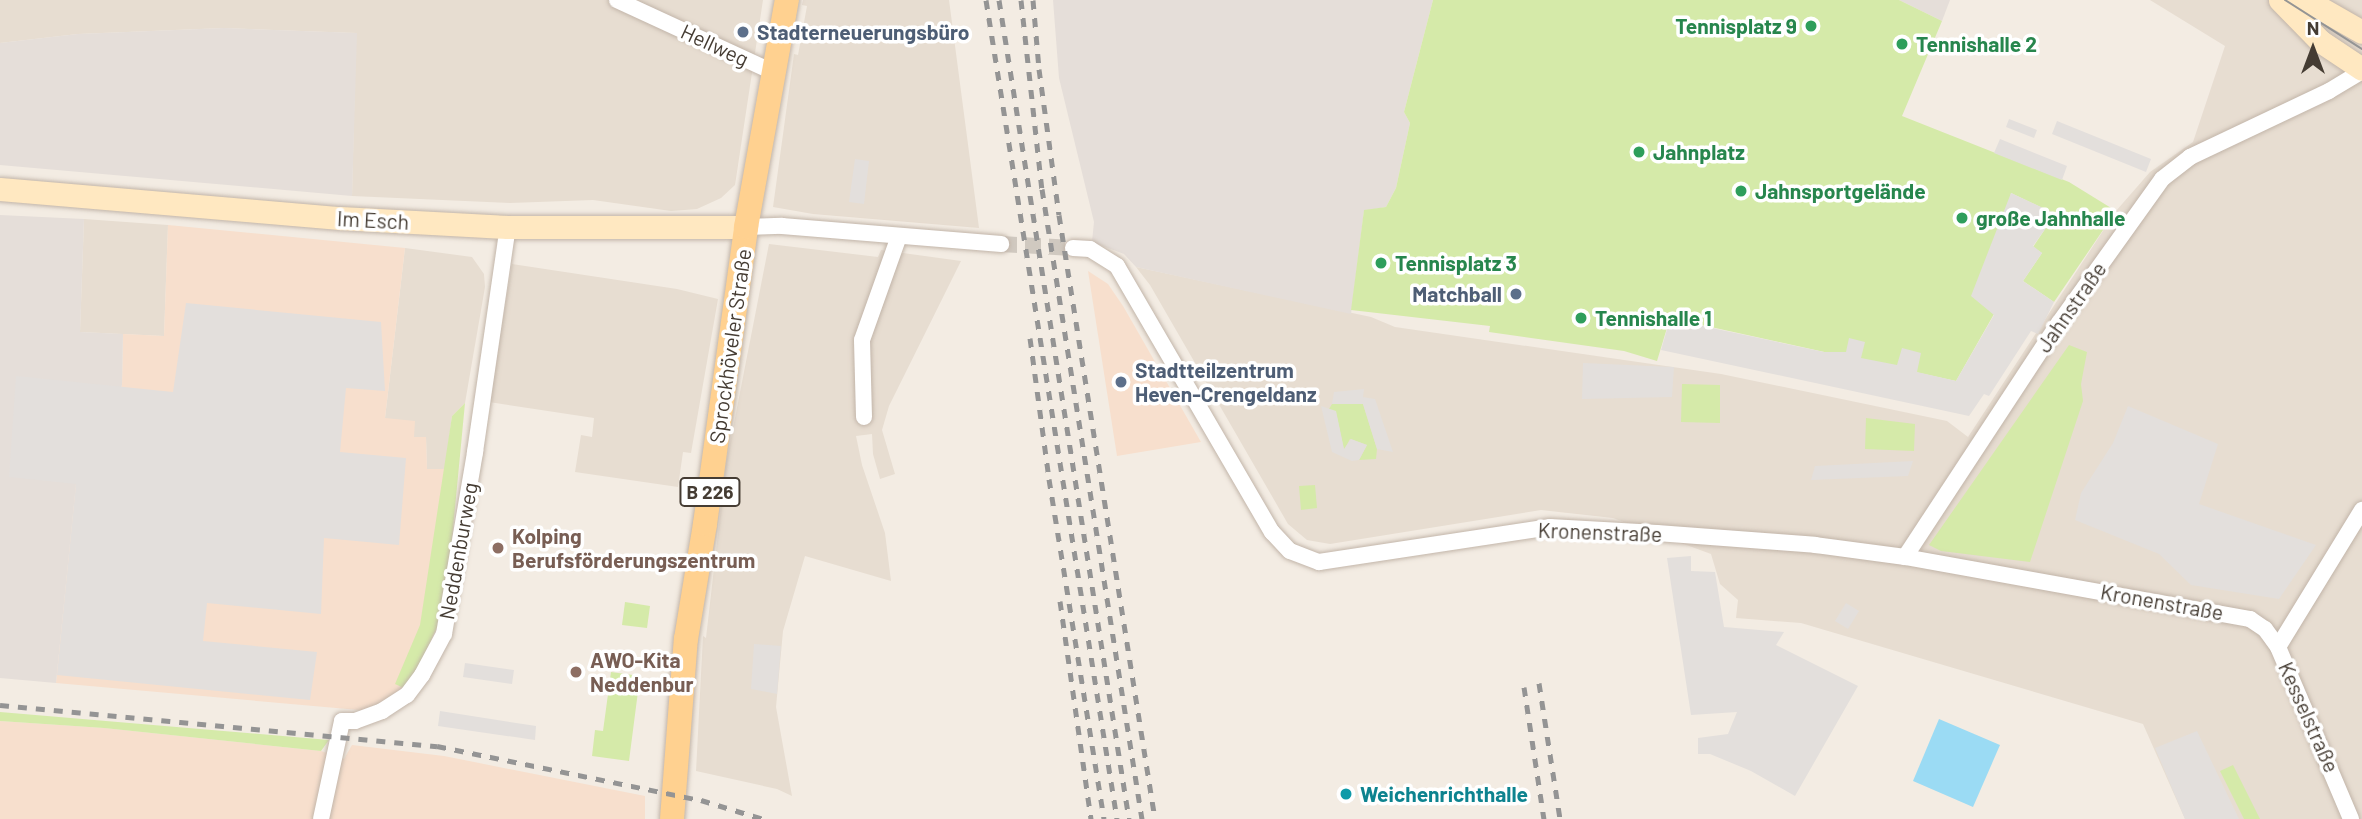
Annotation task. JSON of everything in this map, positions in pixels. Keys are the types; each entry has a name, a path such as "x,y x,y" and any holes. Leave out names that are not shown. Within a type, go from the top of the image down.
{"main road":[{"name":"Sprockhöveler Straße","path":"672,819 686,639 705,524 746,227 787,0"}],"street":[{"name":"Hellweg","path":"617,0 775,73"},
{"path":"2280,0 2320,41 2362,70"},
{"path":"2306,0 2362,32"},
{"name":"Jahnstraße","path":"1905,557 2059,323 2162,178 2190,157 2329,91 2362,70"},
{"name":"Im Esch","path":"0,190 340,218 508,227 746,227"},
{"path":"746,227 782,226 1001,244"},
{"name":"Neddenburweg","path":"321,819 342,721 355,721 382,711 407,695 422,675 444,634 475,452 508,227"},
{"path":"863,417 862,340 899,236"},
{"name":"Kronenstraße","path":"1073,248 1090,249 1117,266 1272,532 1290,551 1319,562 1550,527 1815,545 1905,557 2250,619 2264,629 2278,647"},
{"name":"Kesselstraße","path":"2351,819 2278,647 2362,510"}],"shaded area":[{"path":"0,0 763,0 735,185 721,198 697,209 671,211 593,200 510,203 352,196 356,33 224,28 78,34 0,43"},
{"path":"803,0 949,0 979,228 813,214 773,207 794,54 798,55 807,6 802,5"},
{"path":"1053,0 1433,0 1404,112 1410,123 1396,188 1386,207 1364,211 1351,314 1136,267 1124,254 1092,242 1094,222 1059,78"},
{"path":"1899,0 1950,0 1942,21"},
{"path":"2150,0 2362,0 2362,819 2185,819 2143,724 1801,623 1736,618 1738,600 1720,584 1711,554 1613,518 1541,510 1330,544 1307,540 1288,524 1150,285 1136,267 1371,317 1395,327 1721,374 1947,421 1968,437 2116,211 2150,172 2193,142 2225,46"},
{"path":"224,28 357,33 352,196 0,165 0,43 78,34"},
{"path":"2009,119 2037,130 2034,138 2006,127"},
{"path":"2057,121 2151,159 2146,172 2052,134"},
{"path":"2000,139 2067,166 2062,180 1994,153"},
{"path":"855,159 869,161 864,204 849,202"},
{"path":"2011,193 2056,214 2033,246 2042,253 2023,281 2054,302 2038,334 2031,331 1989,396 1984,394 1969,416 1661,350 1670,319 1824,352 1846,352 1849,338 1865,342 1861,358 1897,365 1902,348 1921,353 1917,372 1956,381 1994,315 1971,296"},
{"path":"0,215 84,219 80,332 123,334 122,385 76,484 56,683 0,678"},
{"path":"84,219 168,225 164,336 80,332"},
{"path":"168,225 405,248 385,418 415,421 414,437 426,437 427,469 445,469 451,550 438,625 408,690 370,711 56,683 76,483 122,385 123,334 164,336"},
{"path":"769,244 878,257 881,250 961,261 889,406 882,430 895,474 880,479 873,454 872,434 856,436 862,465 885,533 891,581 805,556 783,631 776,707 792,796 777,789 696,771 703,636 706,638 726,464"},
{"path":"405,248 472,257 484,274 485,287 465,403 452,416 445,469 427,469 426,438 414,437 385,418"},
{"path":"512,264 677,289 718,299 691,453 683,452 678,487 575,472 581,435 592,437 594,418 489,402"},
{"path":"1088,271 1108,284 1123,306 1201,442 1117,456"},
{"path":"186,303 381,322 385,391 346,388 340,452 406,458 399,545 324,538 321,614 207,603 203,641 317,652 310,700 57,675 76,484 9,477 16,376 173,392"},
{"path":"1583,363 1674,367 1672,397 1582,399"},
{"path":"1364,389 1363,397 1375,399 1393,452 1377,449 1363,404 1332,404 1334,392"},
{"path":"1321,406 1336,411 1344,449 1351,439 1367,445 1359,460 1352,461 1332,452"},
{"path":"2128,406 2218,444 2199,504 2316,545 2279,599 2191,585 2159,554 2075,520 2081,493 2113,443"},
{"path":"1913,461 1908,476 1811,480 1815,466"},
{"path":"1691,556 1691,571 1715,572 1724,627 1784,632 1776,645 1858,686 1795,796 1751,771 1710,754 1698,754 1698,738 1728,734 1737,712 1691,715 1667,558"},
{"path":"1846,603 1859,611 1848,629 1835,621"},
{"path":"754,644 781,646 777,694 751,689"},
{"path":"465,663 514,670 512,684 463,677"},
{"path":"440,711 536,726 535,740 438,726"},
{"path":"0,721 104,728 321,751 344,759 352,745 444,756 645,796 645,819 0,819"},
{"path":"2197,731 2239,819 2185,819 2155,748"}],"green space":[{"name":"Jahnsportgelände","path":"1433,0 1899,0 1942,21 1902,116 2069,182 2116,211 2054,302 2023,281 2042,253 2033,247 2055,214 2011,193 1994,314 1956,381 1670,318 1657,361 1624,351 1489,332 1490,326 1351,310 1364,210 1386,207 1396,188 1410,123 1404,112"},
{"path":"2069,345 2087,352 2081,384 2083,401 2030,562 1941,551 1929,545"},
{"path":"1682,384 1720,385 1720,423 1681,422"},
{"path":"465,403 451,550 438,625 408,690 395,684 420,625 452,416"},
{"path":"1332,404 1363,404 1377,449 1376,459 1359,460 1367,445 1350,439 1344,450 1336,412 1329,409"},
{"path":"1866,418 1915,424 1914,451 1865,449"},
{"path":"1315,485 1317,508 1301,510 1299,486"},
{"path":"625,602 650,606 647,628 622,625"},
{"path":"611,672 640,676 629,761 592,756 595,730 603,731"},
{"path":"0,712 329,740 321,751 104,728 0,721"},
{"path":"2233,765 2260,819 2244,819 2220,771"}],"water":[{"path":"1939,719 2000,745 1973,807 1913,781"}],"tunnel":[{"path":"1001,244 1073,248"}],"tram line":[{"path":"2285,0 2362,49"}],"railway":[{"path":"986,0 1117,819"},
{"path":"999,0 1129,819"},
{"path":"1021,0 1042,189 1142,819"},
{"path":"1033,0 1039,69 1059,215 1155,819"},
{"path":"1030,338 1049,479 1104,819"},
{"path":"1060,601 1091,819"},
{"path":"1539,683 1560,819"},
{"path":"1524,687 1544,819"},
{"path":"0,705 437,746 701,800 763,819"}],"place":[{"name":"Tennisplatz 9","path":"1811,26"},
{"name":"Stadterneuerungsbüro","path":"743,32"},
{"name":"Tennishalle 2","path":"1902,44"},
{"name":"Jahnplatz","path":"1639,152"},
{"name":"Jahnsportgelände","path":"1741,191"},
{"name":"große Jahnhalle","path":"1962,218"},
{"name":"Tennisplatz 3","path":"1381,263"},
{"name":"Matchball","path":"1516,294"},
{"name":"Tennishalle 1","path":"1581,318"},
{"name":"Stadtteilzentrum Heven-Crengeldanz","path":"1121,382"},
{"name":"Kolping Berufsförderungszentrum","path":"498,548"},
{"name":"AWO-Kita Neddenbur","path":"576,672"},
{"name":"Weichenrichthalle","path":"1346,794"}]}
